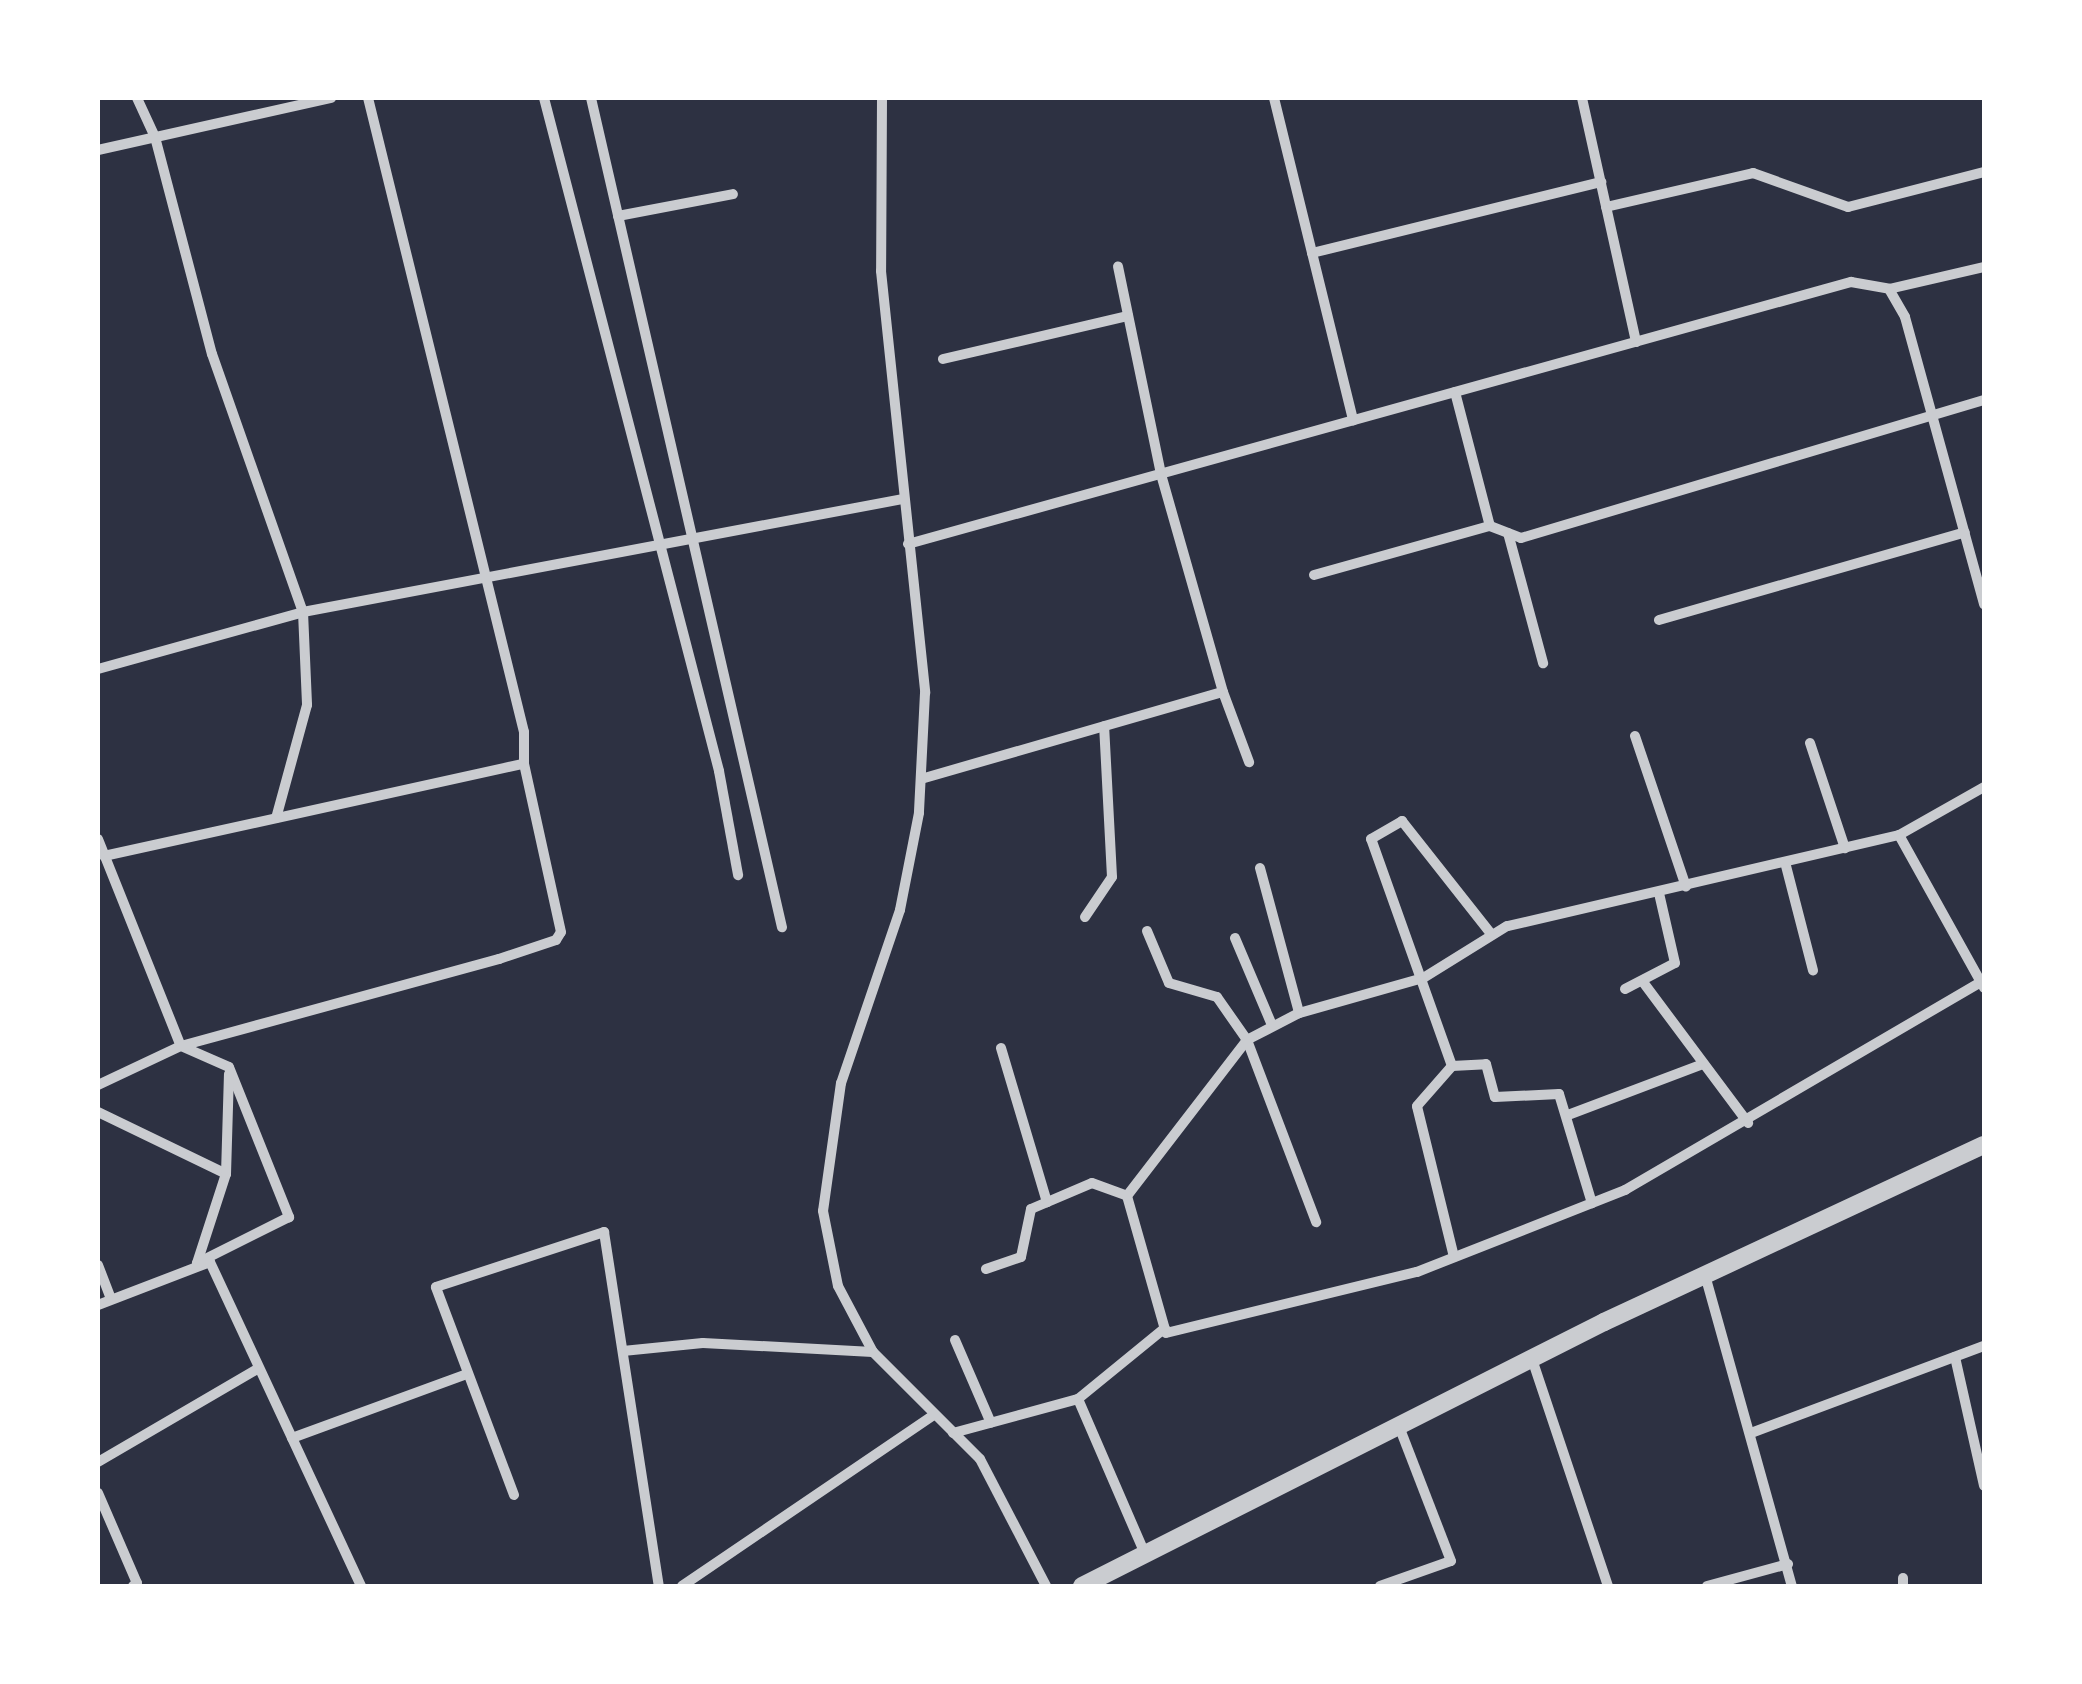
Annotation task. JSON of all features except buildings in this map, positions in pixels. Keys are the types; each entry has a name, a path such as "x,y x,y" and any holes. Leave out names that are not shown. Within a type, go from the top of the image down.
{"street":[{"path":"137,98 155,137 212,354 303,612 307,706 276,818"},
{"path":"98,150 331,98"},
{"path":"98,1085 182,1046 556,940 559,902 524,764 524,732 482,578 368,98"},
{"path":"544,98 719,772 738,875"},
{"path":"591,98 782,927"},
{"path":"882,98 881,271 925,694 921,780 900,910 841,1083 823,1211 838,1286 873,1352 980,1459 1046,1586"},
{"path":"1274,98 1354,420"},
{"path":"1582,98 1636,342"},
{"path":"1606,207 1752,173 1848,208 1984,172"},
{"path":"1312,252 1601,182"},
{"path":"618,216 733,194"},
{"path":"1118,266 1161,474 1222,692 1249,762"},
{"path":"908,544 1851,282 1889,290 1984,267"},
{"path":"1889,290 1904,317 1984,604"},
{"path":"943,359 1128,316"},
{"path":"1456,392 1490,526"},
{"path":"1314,575 1490,526 1521,538 1931,411 1984,400"},
{"path":"98,668 303,612 903,499"},
{"path":"1659,620 1964,532"},
{"path":"1508,533 1543,663"},
{"path":"1970,553 1984,550"},
{"path":"921,780 1222,692"},
{"path":"1085,917 1112,877 1104,726"},
{"path":"1635,736 1686,886"},
{"path":"1810,743 1845,848"},
{"path":"104,856 524,764"},
{"path":"1127,1196 1247,1040 1299,1012 1423,978 1507,926 1899,835 1984,787"},
{"path":"1452,1066 1372,839 1402,821 1492,935"},
{"path":"954,1434 1078,1399 1165,1328 1417,1272 1592,1203 1748,1122 1983,983 1899,835"},
{"path":"98,839 182,1046 229,1067 289,1217 98,1306"},
{"path":"1785,862 1813,970"},
{"path":"1260,868 1299,1012"},
{"path":"1625,989 1675,963 1659,893"},
{"path":"1147,931 1169,983 1217,997 1247,1040 1316,1222"},
{"path":"1235,938 1272,1025"},
{"path":"1643,982 1748,1122"},
{"path":"1001,1048 1046,1202"},
{"path":"1454,1257 1417,1106 1452,1066 1486,1064 1495,1098 1558,1094 1568,1115 1592,1203"},
{"path":"1568,1115 1703,1064"},
{"path":"196,1263 226,1174 229,1067"},
{"path":"98,1112 226,1174"},
{"path":"1082,1586 1532,1359 1984,1145"},
{"path":"986,1268 1021,1257 1032,1208 1092,1183 1127,1196"},
{"path":"1127,1196 1165,1328"},
{"path":"514,1495 464,1375 436,1287 604,1232 659,1586"},
{"path":"196,1263 210,1262 361,1586"},
{"path":"98,1265 112,1300"},
{"path":"1705,1275 1792,1586"},
{"path":"954,1340 991,1423"},
{"path":"623,1351 704,1343 873,1352"},
{"path":"1751,1433 1984,1346"},
{"path":"1955,1356 1984,1486"},
{"path":"1532,1359 1608,1586"},
{"path":"98,1462 259,1368"},
{"path":"292,1438 464,1375"},
{"path":"1078,1399 1145,1554"},
{"path":"682,1586 934,1415"},
{"path":"1380,1586 1451,1561 1398,1426"},
{"path":"98,1493 137,1583 132,1586"},
{"path":"1707,1586 1788,1564"}]}
